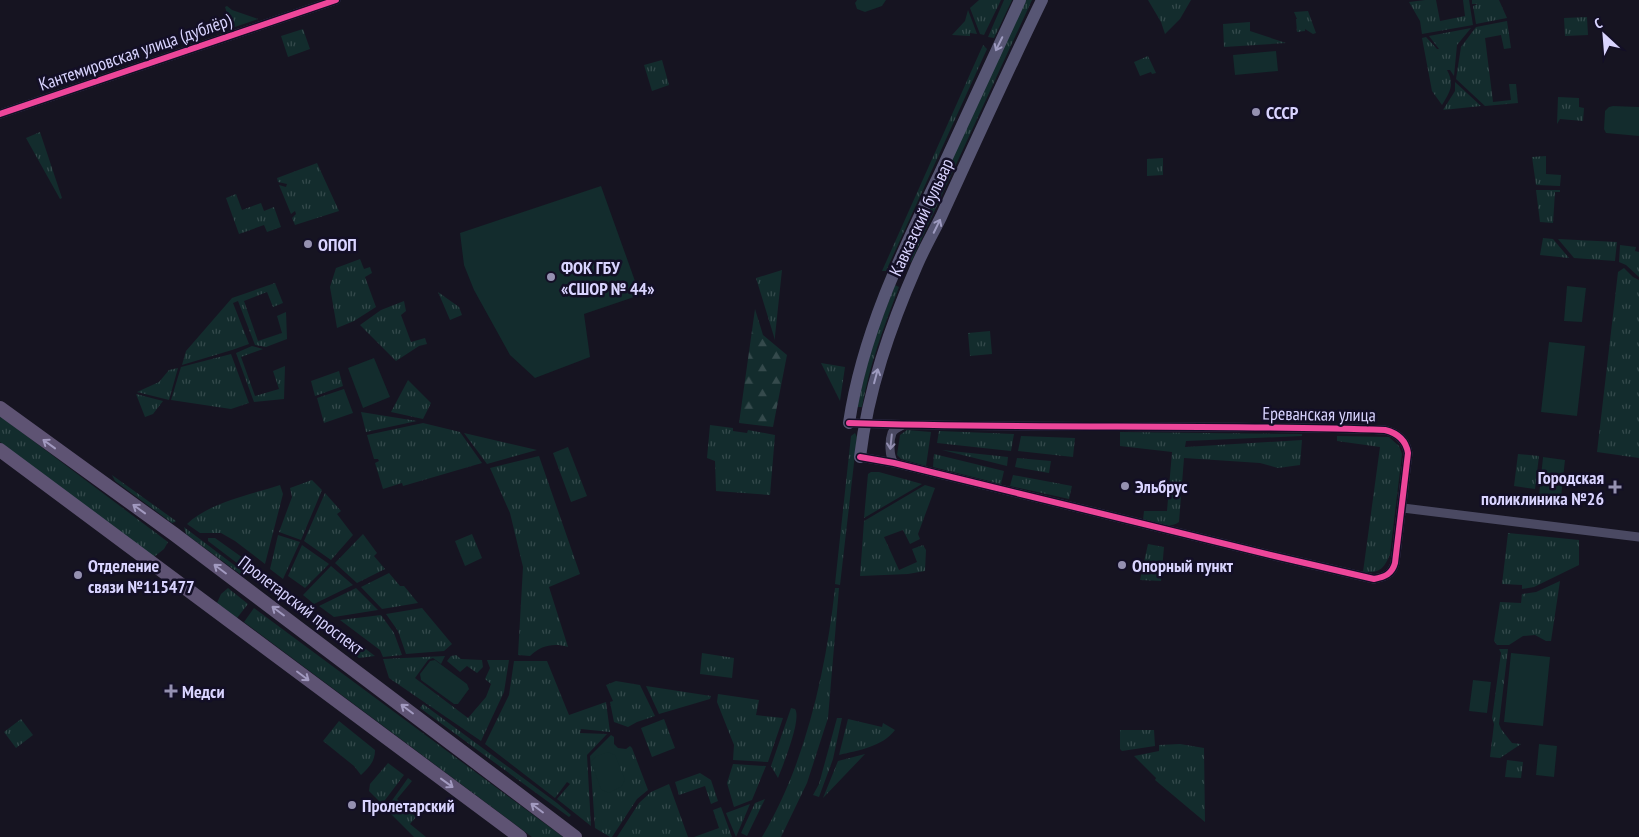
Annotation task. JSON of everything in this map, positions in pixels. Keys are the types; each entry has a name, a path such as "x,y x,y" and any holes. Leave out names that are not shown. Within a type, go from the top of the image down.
{"main road":[{"name":"Кавказский бульвар","path":"849,423 860,367 874,324 907,242 1020,0"},
{"name":"Кавказский бульвар","path":"860,457 865,423 879,364 890,330 917,265 1042,0"},
{"name":"Пролетарский проспект","path":"0,408 178,537 575,837"},
{"path":"0,450 520,837"}],"street":[{"name":"Кантемировская улица (дублёр)","path":"0,114 336,0"},
{"name":"Ереванская улица","path":"849,423 1384,430 1399,436 1408,450 1403,508 1394,567 1389,574 1374,579 1279,558 894,463 860,457"},
{"path":"894,463 890,456 892,433 903,425"},
{"path":"1403,508 1639,537"}],"green space":[{"path":"857,0 886,0 882,6 865,12 857,9 855,3"},
{"path":"979,0 1001,0 984,35 980,34 970,8"},
{"path":"1004,0 1012,0 994,38 988,37"},
{"path":"1026,0 1032,0 911,262 905,262 904,258"},
{"path":"1148,0 1191,0 1180,19 1165,34 1161,22"},
{"path":"1436,0 1440,21 1465,16 1463,0 1469,0 1473,25 1422,34 1420,21 1409,2"},
{"path":"1472,0 1499,0 1507,18 1476,24 1473,6 1478,4 1472,4"},
{"path":"227,6 232,10 258,19 232,28 225,7"},
{"path":"968,10 977,34 970,33 970,36 952,35 965,21"},
{"path":"1308,11 1316,33 1313,34 1305,29 1305,31 1297,32 1297,19 1294,12"},
{"path":"1587,17 1588,35 1565,36 1564,18"},
{"path":"1507,21 1511,48 1504,49 1501,35 1485,38 1493,102 1511,100 1509,84 1516,84 1518,103 1485,106 1456,79 1461,47 1476,27"},
{"path":"1250,22 1250,31 1286,43 1224,47 1223,24"},
{"path":"1471,28 1457,45 1454,76 1450,70 1447,70 1451,84 1442,105 1432,91 1422,38 1426,37 1439,49 1429,36"},
{"path":"303,29 310,49 288,57 281,36"},
{"path":"983,45 987,49 886,271 882,271"},
{"path":"1276,51 1278,71 1235,75 1233,55"},
{"path":"1148,56 1156,73 1152,74 1151,72 1140,76 1134,62"},
{"path":"662,60 669,85 652,91 644,65"},
{"path":"1455,82 1481,106 1443,110 1455,91"},
{"path":"1558,97 1579,98 1579,107 1584,108 1583,121 1560,119 1557,124"},
{"path":"1613,106 1639,107 1639,136 1606,133 1604,129 1605,111"},
{"path":"40,132 62,198 60,199 26,138"},
{"path":"1546,156 1546,174 1561,175 1560,186 1536,185 1532,157"},
{"path":"1163,158 1163,175 1147,176 1147,159"},
{"path":"317,163 339,211 295,225 292,218 296,214 295,211 291,214 279,185 286,187 287,184 278,182 277,178"},
{"name":"ФОК ГБУ «СШОР № 44»","path":"601,186 640,295 584,314 590,357 535,378 510,355 474,290 464,265 460,233"},
{"path":"1536,190 1560,190 1560,192 1555,192 1553,223 1540,222"},
{"path":"236,194 242,210 261,203 264,211 274,207 281,227 267,232 264,225 239,234 226,198"},
{"path":"1543,238 1553,239 1569,258 1540,255"},
{"path":"1558,239 1617,242 1615,261 1574,258"},
{"path":"1620,245 1636,247 1635,251 1639,252 1639,277 1626,265 1619,262"},
{"path":"360,259 364,269 370,267 372,273 365,277 376,307 354,321 337,328 330,287 336,268"},
{"path":"1624,268 1639,280 1639,458 1597,452 1618,272"},
{"path":"782,270 775,336 775,340 756,278"},
{"path":"275,283 283,303 273,307 267,292 244,301 258,341 282,333 277,316 286,312 287,339 266,347 255,345 238,301 233,303 249,344 182,365 186,351 232,298"},
{"path":"895,285 899,287 873,361 862,407 857,407 872,345"},
{"path":"1567,286 1586,288 1582,322 1564,321"},
{"path":"438,292 459,307 462,315 450,320"},
{"path":"404,301 406,311 401,315 411,342 425,338 427,344 419,346 396,361 360,325 381,310"},
{"path":"755,309 763,335 787,355 773,427 739,423"},
{"path":"990,331 992,354 970,356 968,333"},
{"path":"1549,342 1585,346 1577,416 1541,412"},
{"path":"252,346 263,349 241,357 255,396 279,389 273,371 285,366 284,399 254,402 236,353"},
{"path":"231,354 249,403 231,409 171,400 181,367"},
{"path":"374,358 390,397 363,408 348,368"},
{"path":"821,363 845,367 840,401"},
{"path":"178,368 169,400 137,392 159,382 169,370"},
{"path":"339,371 343,386 315,396 311,381"},
{"path":"408,380 431,403 423,419 391,412"},
{"path":"344,389 353,413 324,423 317,398"},
{"path":"136,394 163,401 153,414 145,417"},
{"path":"361,412 417,421 366,432"},
{"path":"0,416 168,542 164,549 154,557 0,442"},
{"path":"423,423 460,432 482,463 403,486 402,483 383,489 375,463 379,461 374,459 367,435"},
{"path":"710,425 733,428 733,431 747,433 748,430 775,435 770,495 716,491 715,461 707,458"},
{"path":"907,430 931,432 926,466 901,459 897,455 900,435"},
{"path":"939,431 1014,434 1011,451 937,443"},
{"path":"1120,432 1302,434 1302,436 1186,441 1185,447 1302,440 1300,465 1278,468 1260,463 1184,458 1179,522 1161,525 1143,520 1144,511 1167,511 1172,452 1120,446"},
{"path":"464,433 537,450 487,464"},
{"path":"855,433 857,437 840,585 835,584 851,436"},
{"path":"1021,436 1075,438 1073,457 1018,451"},
{"path":"1337,436 1389,437 1399,446 1402,454 1390,554 1383,567 1374,572 1363,572 1380,447 1337,441"},
{"path":"568,447 587,496 571,502 553,453"},
{"path":"942,450 1008,457 1007,466"},
{"path":"934,454 1004,471 1001,484 933,467"},
{"path":"1518,454 1539,456 1535,489 1514,486"},
{"path":"539,456 580,574 549,587 568,647 548,646 539,649 530,656 518,655 523,567 510,513 490,468"},
{"path":"1543,457 1565,460 1560,507 1538,505"},
{"path":"1017,458 1051,461 1049,473 1015,467"},
{"path":"879,472 922,484 864,518 868,474"},
{"path":"112,475 176,521 172,523 115,481"},
{"path":"1013,475 1072,486 1069,499 1010,486"},
{"path":"312,480 322,490 301,540 279,532 292,497 290,488"},
{"path":"280,485 283,494 265,564 235,541 221,533 200,533 187,524 207,510 243,496"},
{"path":"925,485 935,488 918,534 920,539 910,544 903,530 884,537 899,570 917,562 912,549 923,545 926,550 925,571 908,574 860,576 864,521"},
{"path":"325,493 341,511 337,514 353,535 331,560 304,541"},
{"path":"184,527 242,571 240,574 186,534"},
{"path":"1508,533 1579,540 1579,565 1534,587 1522,589 1522,585 1502,584"},
{"path":"363,534 377,553 374,556 385,569 357,583 335,563"},
{"path":"472,534 482,558 465,566 455,541"},
{"path":"278,535 300,542 283,579 270,569"},
{"path":"208,538 215,538 264,573 262,582 208,541"},
{"path":"1148,544 1164,547 1161,581 1140,580"},
{"path":"302,545 329,564 305,588 288,576"},
{"path":"331,566 353,585 314,604 303,595"},
{"path":"389,573 400,586 404,586 418,603 382,609 361,587"},
{"path":"1560,581 1551,641 1546,641 1535,635 1523,636 1509,645 1497,645 1494,641 1500,602 1521,603 1522,594 1536,592"},
{"path":"228,588 248,604 237,618 217,603 221,594"},
{"path":"356,588 378,610 334,617 319,606"},
{"path":"835,588 839,588 828,718 807,783 781,837 762,837 777,809 802,748 826,652"},
{"path":"254,608 563,837 532,837 244,622"},
{"path":"422,608 452,644 444,651 406,654 398,631 386,614"},
{"path":"381,615 394,633 402,655 383,657 380,650 340,620"},
{"path":"330,622 375,656 359,658 317,623"},
{"path":"1499,649 1508,649 1499,724 1512,743 1521,744 1500,758 1490,757 1494,724 1492,718 1501,653"},
{"path":"702,653 734,658 732,678 700,674"},
{"path":"1511,653 1550,657 1543,726 1504,722"},
{"path":"456,655 461,659 482,660 483,667 477,673 467,666 460,672 447,661 451,656"},
{"path":"445,656 441,664 433,658 428,660 415,678 468,718 486,697 491,684 485,679 490,668 487,660 509,660 504,692 481,741 389,678 383,659"},
{"path":"435,660 467,684 469,689 458,704 454,704 421,680 420,674 430,661"},
{"path":"514,661 547,661 569,715 606,702 610,732 581,729 580,733 607,734 587,755 591,826 557,799 570,784 567,782 555,798 485,744 509,695"},
{"path":"1473,680 1491,682 1487,713 1469,711"},
{"path":"616,681 640,685 655,716 628,727 614,722 610,702 613,701 606,685"},
{"path":"646,686 711,696 710,699 659,714"},
{"path":"718,694 759,700 756,715 783,718 768,762 733,760 734,745 717,702"},
{"path":"423,704 571,815 569,817 420,708"},
{"path":"791,708 795,709 796,722 778,778 771,766"},
{"path":"837,718 842,718 833,759 819,797 813,795 819,784"},
{"path":"21,719 33,735 16,748 4,732"},
{"path":"664,719 675,748 652,757 641,728"},
{"path":"848,719 882,727 883,723 895,730 890,736 877,744 839,755"},
{"path":"339,721 375,750 373,761 361,775 354,766 323,741"},
{"path":"1120,730 1154,730 1155,746 1122,751 1120,749"},
{"path":"611,735 614,737 614,744 618,748 626,749 630,746 632,748 648,790 637,799 612,837 610,837 595,828 590,756"},
{"path":"1180,744 1204,748 1205,822 1155,780 1156,778 1134,756 1159,751 1159,745"},
{"path":"1539,744 1557,746 1554,777 1536,775"},
{"path":"608,752 615,755 625,780 621,787 608,793 601,789 591,762 596,756"},
{"path":"865,754 823,798 838,761"},
{"path":"1507,760 1523,762 1521,778 1505,777"},
{"path":"388,763 404,775 382,804 369,791 370,784"},
{"path":"733,764 766,766 752,800 734,807 727,783"},
{"path":"700,773 711,780 718,801 711,804 705,786 679,795 675,782"},
{"path":"408,778 412,781 397,799 416,817 410,824 426,837 414,837 386,809"},
{"path":"669,784 688,837 617,837 639,803 651,792"},
{"path":"765,799 747,836 741,833 755,803"},
{"path":"750,804 736,837 726,813"},
{"path":"721,807 732,837 694,837 719,828 713,810"}],"cycle path":[{"path":"0,114 336,0"},
{"path":"849,423 1385,430 1400,438 1405,444 1408,453 1395,563 1388,574 1374,579 894,463 860,457"}],"place":[{"name":"СССР","path":"1256,112"},
{"name":"ОПОП","path":"308,244"},
{"name":"ФОК ГБУ «СШОР № 44»","path":"551,277"},
{"name":"Эльбрус","path":"1125,486"},
{"name":"Городская поликлиника №26","path":"1615,487"},
{"name":"Опорный пункт","path":"1122,565"},
{"name":"Отделение связи №115477","path":"78,575"},
{"name":"Медси","path":"171,691"},
{"name":"Пролетарский","path":"352,805"}]}
